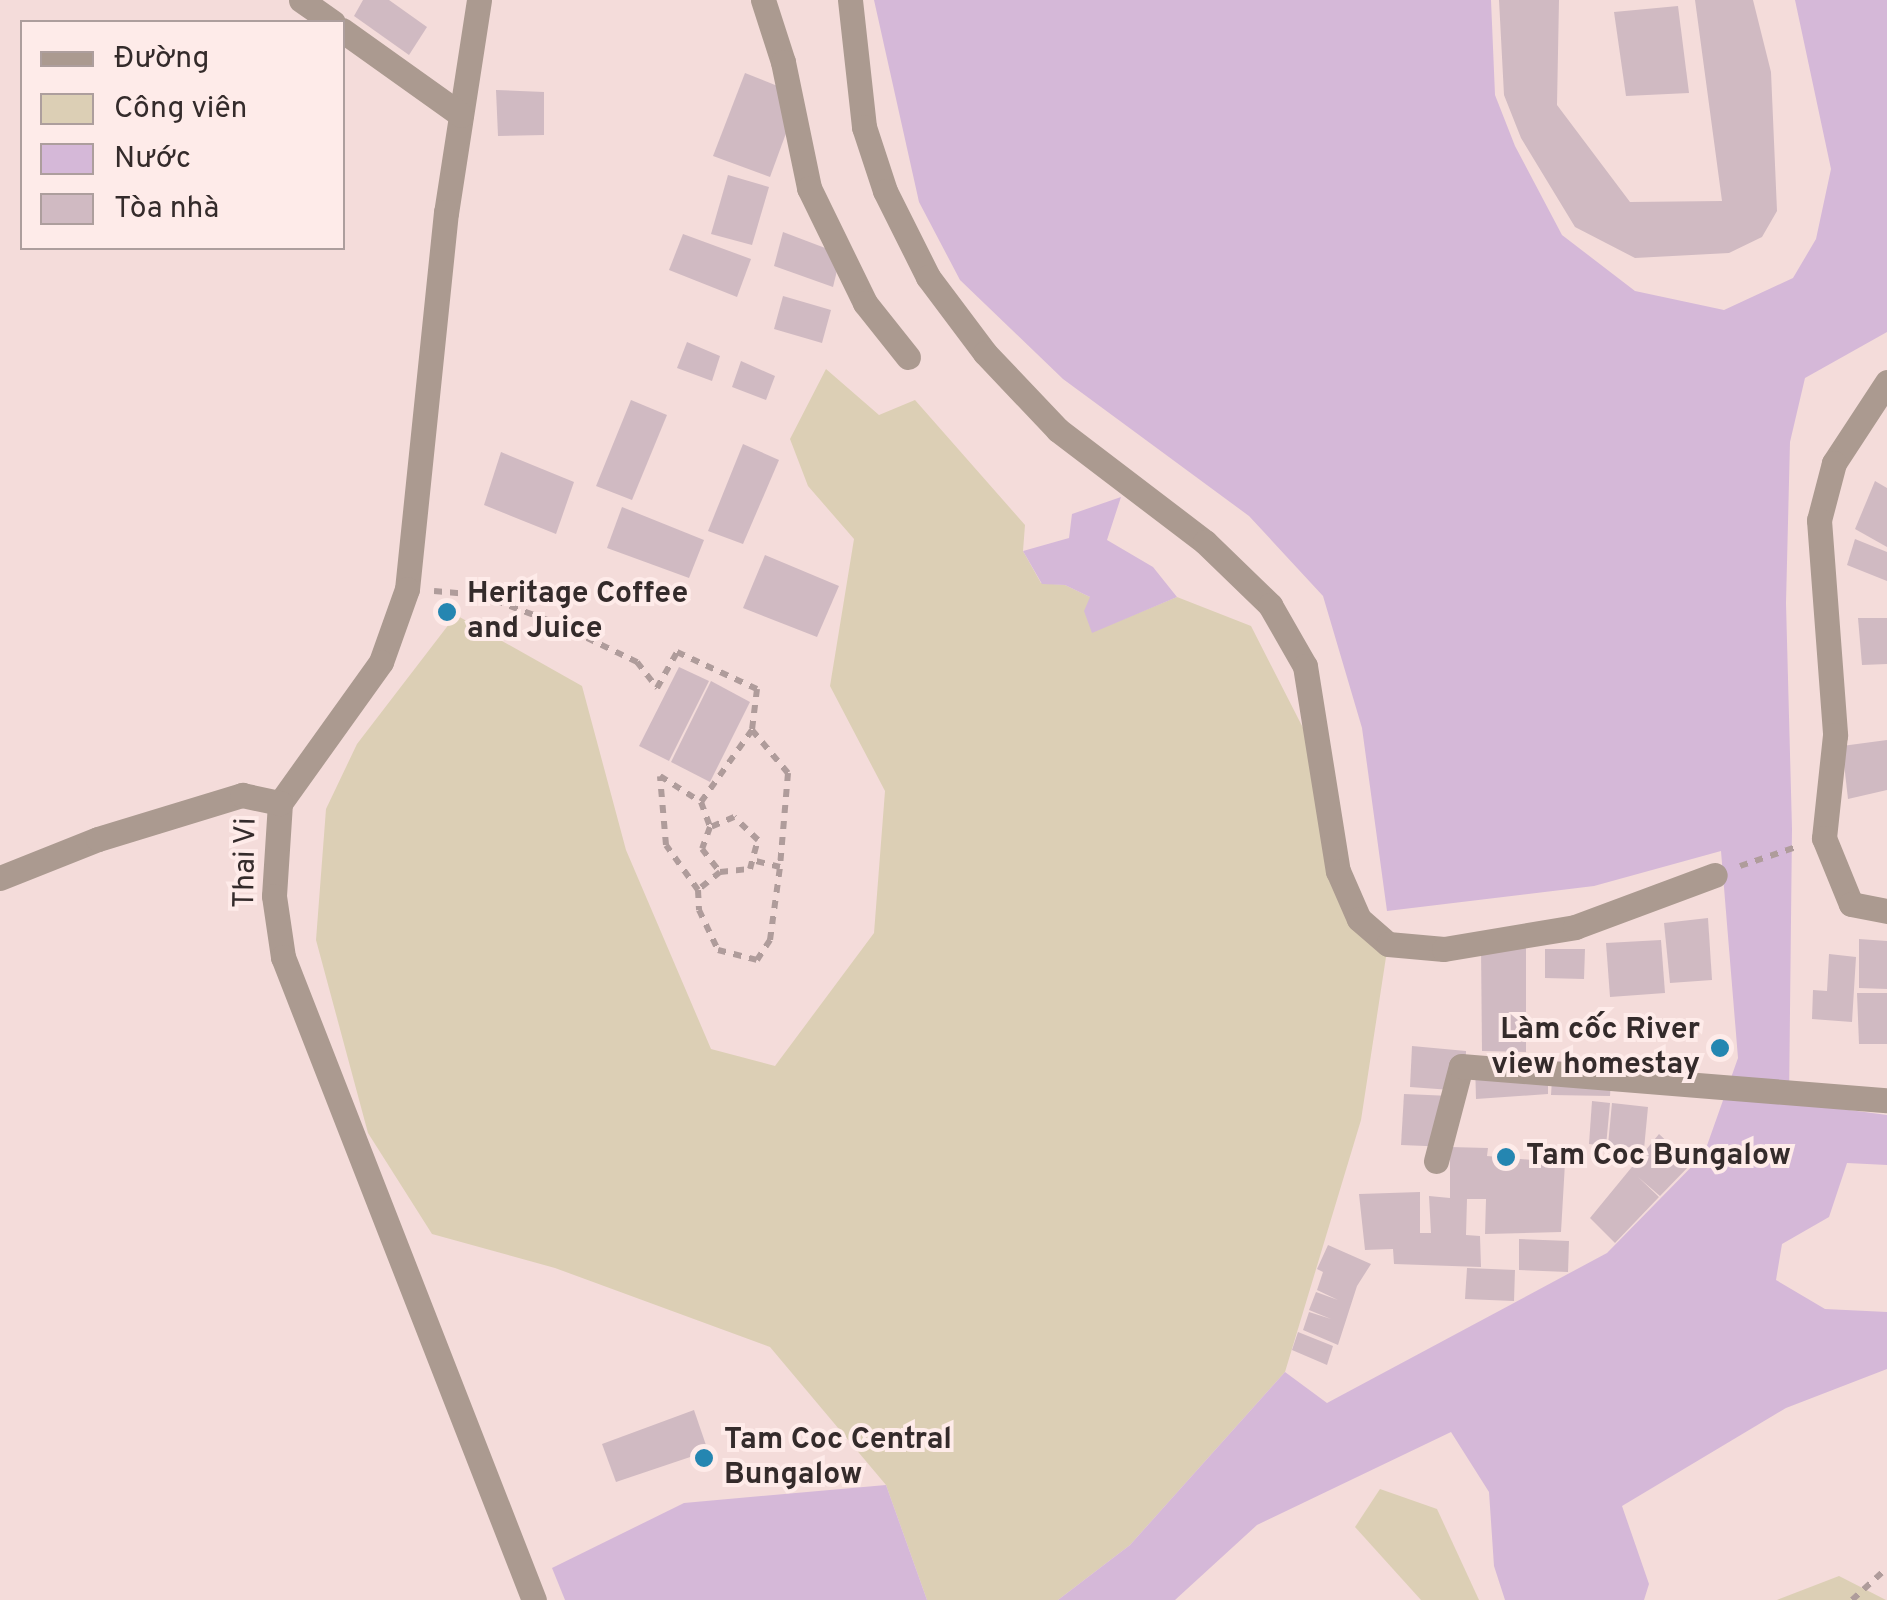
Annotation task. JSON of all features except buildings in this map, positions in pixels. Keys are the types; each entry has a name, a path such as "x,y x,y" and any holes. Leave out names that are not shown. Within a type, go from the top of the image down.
{"street":[{"path":"301,0 329,20"},
{"name":"Thai Vi","path":"478,0 446,212 407,589 380,662 280,803 274,896 283,957 534,1600"},
{"path":"763,0 783,62 809,188 864,303 908,357"},
{"path":"850,0 864,128 884,192 928,278 985,353 1058,430 1205,542 1270,605 1305,666 1338,871 1359,919 1388,944 1444,950 1574,927 1715,875"},
{"path":"345,32 461,115"},
{"path":"1887,382 1834,462 1819,520 1836,735 1824,838 1851,904 1887,911"},
{"path":"0,878 98,838 242,795 280,803"},
{"path":"1436,1161 1461,1066 1887,1100"}],"path":[{"path":"407,589 480,595 558,624 636,662 657,688 677,652 757,689 752,730 701,802"},
{"path":"720,872 702,849 710,827 701,802 660,776 666,844 698,890 699,910 718,950 757,960 770,940 788,773 752,730"},
{"path":"698,890 720,872 750,868 758,840 734,817 710,827"},
{"path":"1715,875 1824,838"},
{"path":"752,860 780,866"},
{"path":"1852,1600 1887,1568"}],"green space":[{"path":"826,369 879,415 915,400 1025,525 1023,551 1041,583 1065,585 1090,597 1092,632 1177,597 1251,626 1323,767 1338,871 1388,944 1361,1120 1285,1372 1130,1545 1058,1600 927,1600 886,1485 770,1347 555,1268 432,1234 368,1133 316,940 326,809 357,744 456,615 582,686 626,850 711,1049 775,1066 874,933 885,791 830,686 854,539 808,486 790,439"},
{"path":"1380,1489 1437,1509 1479,1600 1421,1600 1355,1527"},
{"path":"1839,1576 1886,1600 1777,1600"}],"water":[{"path":"874,0 1491,0 1495,95 1515,146 1562,235 1635,291 1724,310 1793,278 1816,239 1831,169 1795,0 1887,0 1887,332 1805,378 1790,442 1786,603 1792,829 1789,1102 1887,1115 1887,1165 1847,1163 1829,1217 1782,1244 1776,1280 1825,1309 1887,1312 1887,1369 1786,1408 1622,1506 1649,1584 1644,1600 1505,1600 1494,1566 1489,1492 1451,1432 1257,1525 1175,1600 1058,1600 1130,1545 1285,1372 1327,1403 1607,1253 1704,1154 1738,1058 1721,851 1594,886 1387,911 1362,728 1323,596 1249,516 1063,379 960,280 919,202"},
{"path":"1121,497 1107,540 1153,567 1177,597 1092,633 1084,611 1090,597 1065,585 1042,584 1023,551 1069,538 1072,514"},
{"path":"886,1485 927,1600 565,1600 552,1568 684,1503"}],"place":[{"name":"Heritage Coffee and Juice","path":"447,612"},
{"name":"Làm cốc River view homestay","path":"1720,1048"},
{"name":"Tam Coc Bungalow","path":"1506,1157"},
{"name":"Tam Coc Central Bungalow","path":"704,1458"}]}
